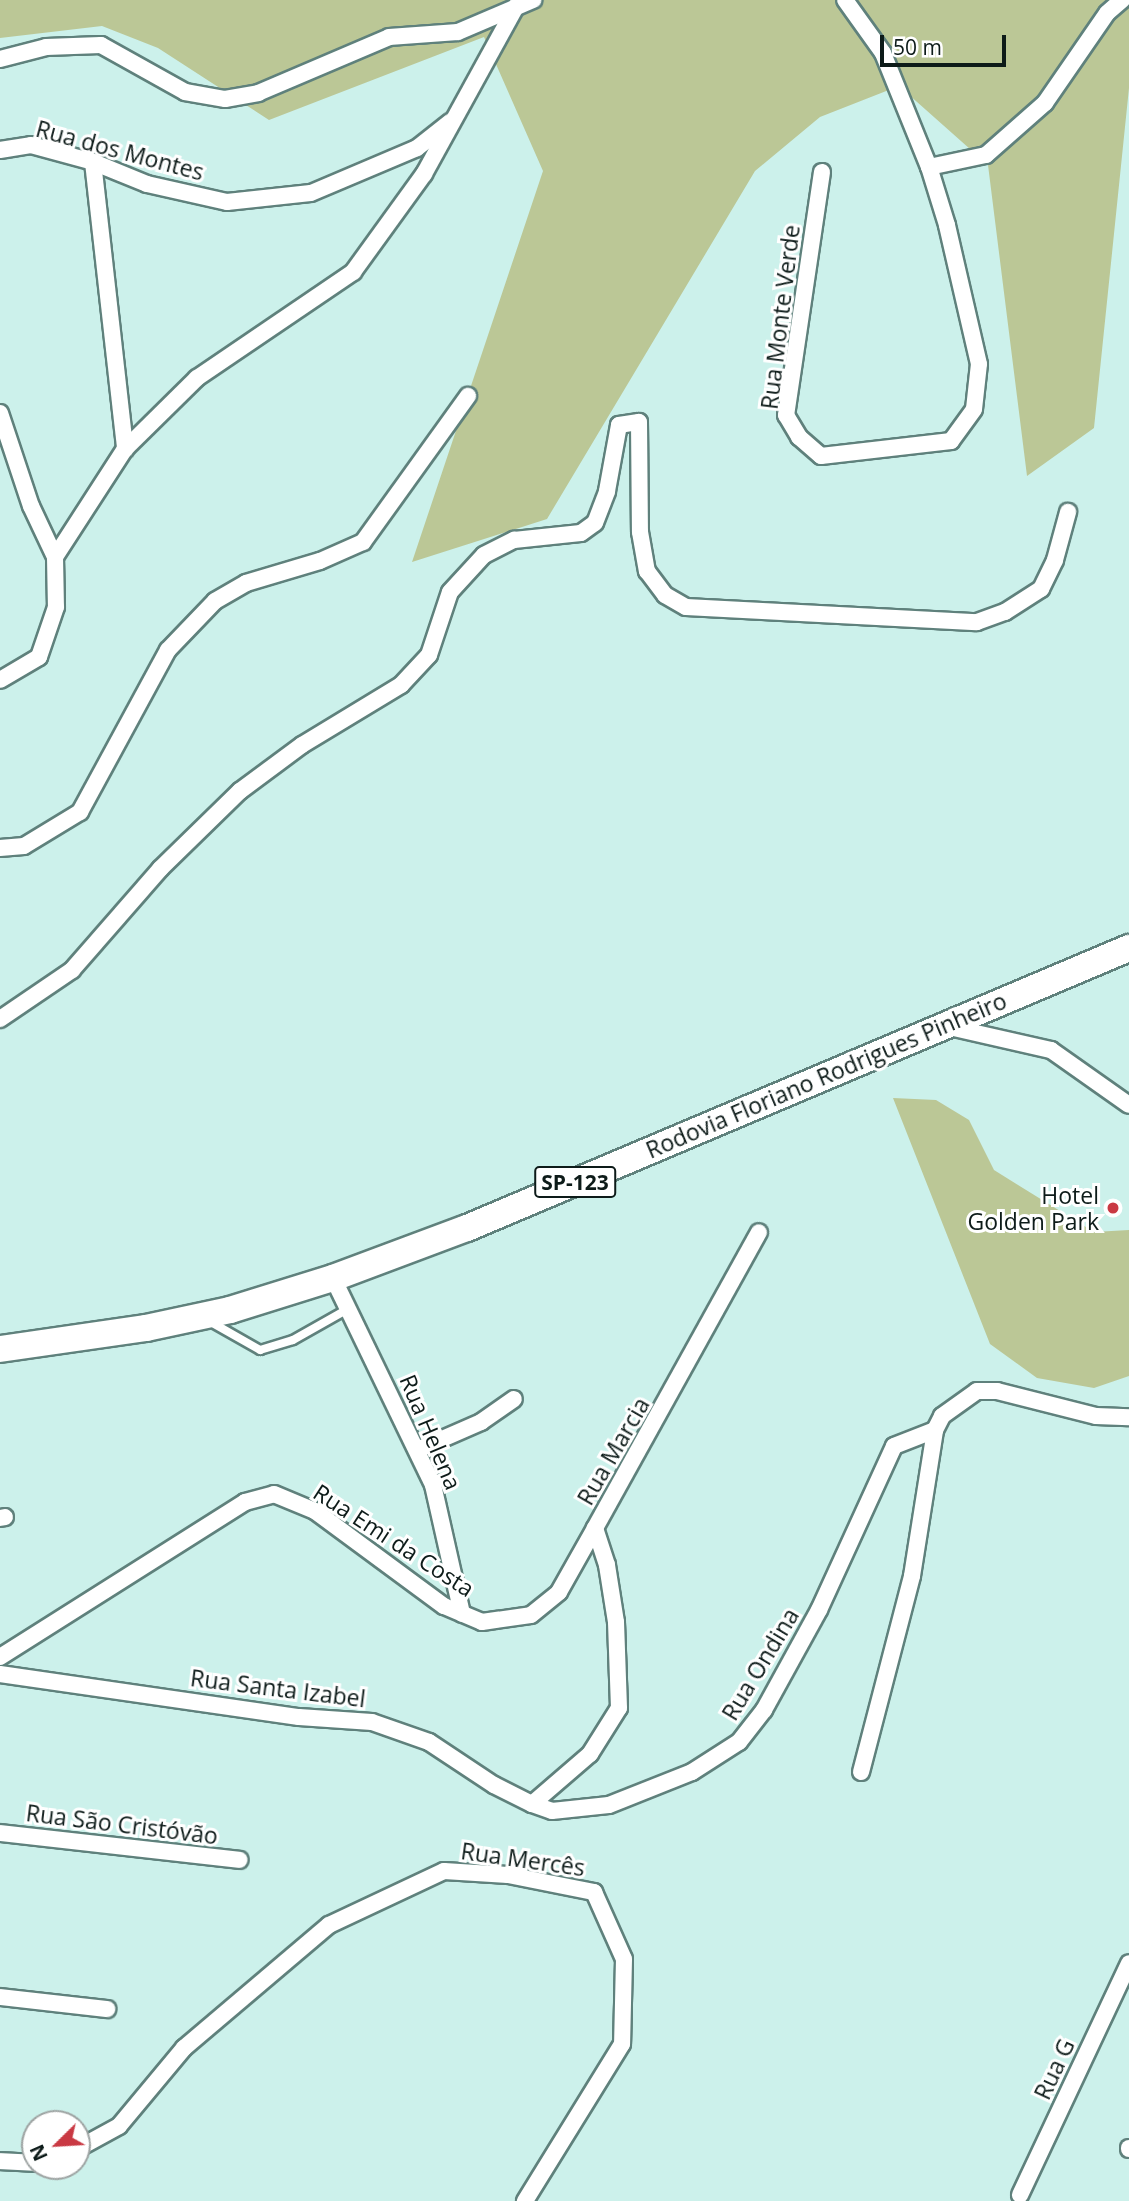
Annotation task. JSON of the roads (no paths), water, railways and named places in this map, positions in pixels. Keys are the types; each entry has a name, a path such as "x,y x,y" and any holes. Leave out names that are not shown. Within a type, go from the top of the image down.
{"main road":[{"name":"Rodovia Floriano Rodrigues Pinheiro","path":"0,1349 201,1316 332,1278 467,1228 1129,948"}],"street":[{"path":"845,0 883,53 929,167 986,155 1045,103 1107,13 1122,0"},
{"path":"0,59 47,47 101,46 185,92 225,99 258,93 389,37 458,32 524,2"},
{"path":"55,557 125,449 197,378 353,272 424,174 524,2"},
{"name":"Rua dos Montes","path":"0,150 31,145 93,162 147,184 228,202 311,193 417,148 458,116"},
{"path":"93,162 125,449"},
{"name":"Rua Monte Verde","path":"822,172 786,415 799,437 821,456 951,441 974,409 979,364 929,167"},
{"path":"0,848 24,846 80,812 168,650 215,601 246,583 320,561 363,542 468,396"},
{"path":"0,413 31,506 55,557 57,607 39,657 0,680"},
{"path":"0,1019 72,970 160,869 240,791 302,745 401,685 429,654 450,592 484,555 514,540 581,533 595,523 607,491 619,425 639,422 640,532 647,571 665,595 686,607 977,622 1005,612 1041,589 1055,560 1068,512"},
{"path":"943,1026 1051,1050 1129,1105"},
{"name":"Rua Marcia","path":"532,1804 590,1754 619,1708 616,1622 607,1565 595,1528 759,1232"},
{"name":"Rua Helena","path":"332,1278 433,1485 462,1614"},
{"name":"Rua Ondina","path":"532,1804 552,1811 609,1805 692,1772 739,1742 764,1710 819,1610 894,1446 934,1430 942,1416 977,1391 997,1391 1096,1416 1129,1417"},
{"path":"417,1450 481,1422 514,1399"},
{"path":"861,1772 912,1576 934,1430"},
{"name":"Rua Emi da Costa","path":"0,1657 245,1502 274,1494 315,1511 444,1606 482,1622 531,1615 559,1592 595,1528"},
{"name":"Rua Santa Izabel","path":"0,1674 299,1717 372,1722 429,1742 494,1785 532,1804"},
{"name":"Rua São Cristóvão","path":"0,1833 239,1860"},
{"name":"Rua Mercês","path":"91,2141 119,2126 184,2048 329,1926 444,1871 509,1875 594,1892 624,1959 622,2044 526,2201"},
{"name":"Rua G","path":"1020,2195 1129,1963"},
{"path":"0,1997 107,2009"},
{"path":"0,2161 21,2162"}],"lane":[{"path":"201,1316 260,1350 293,1340 348,1309"}],"place":[{"name":"Hotel Golden Park","path":"1113,1208"}]}
